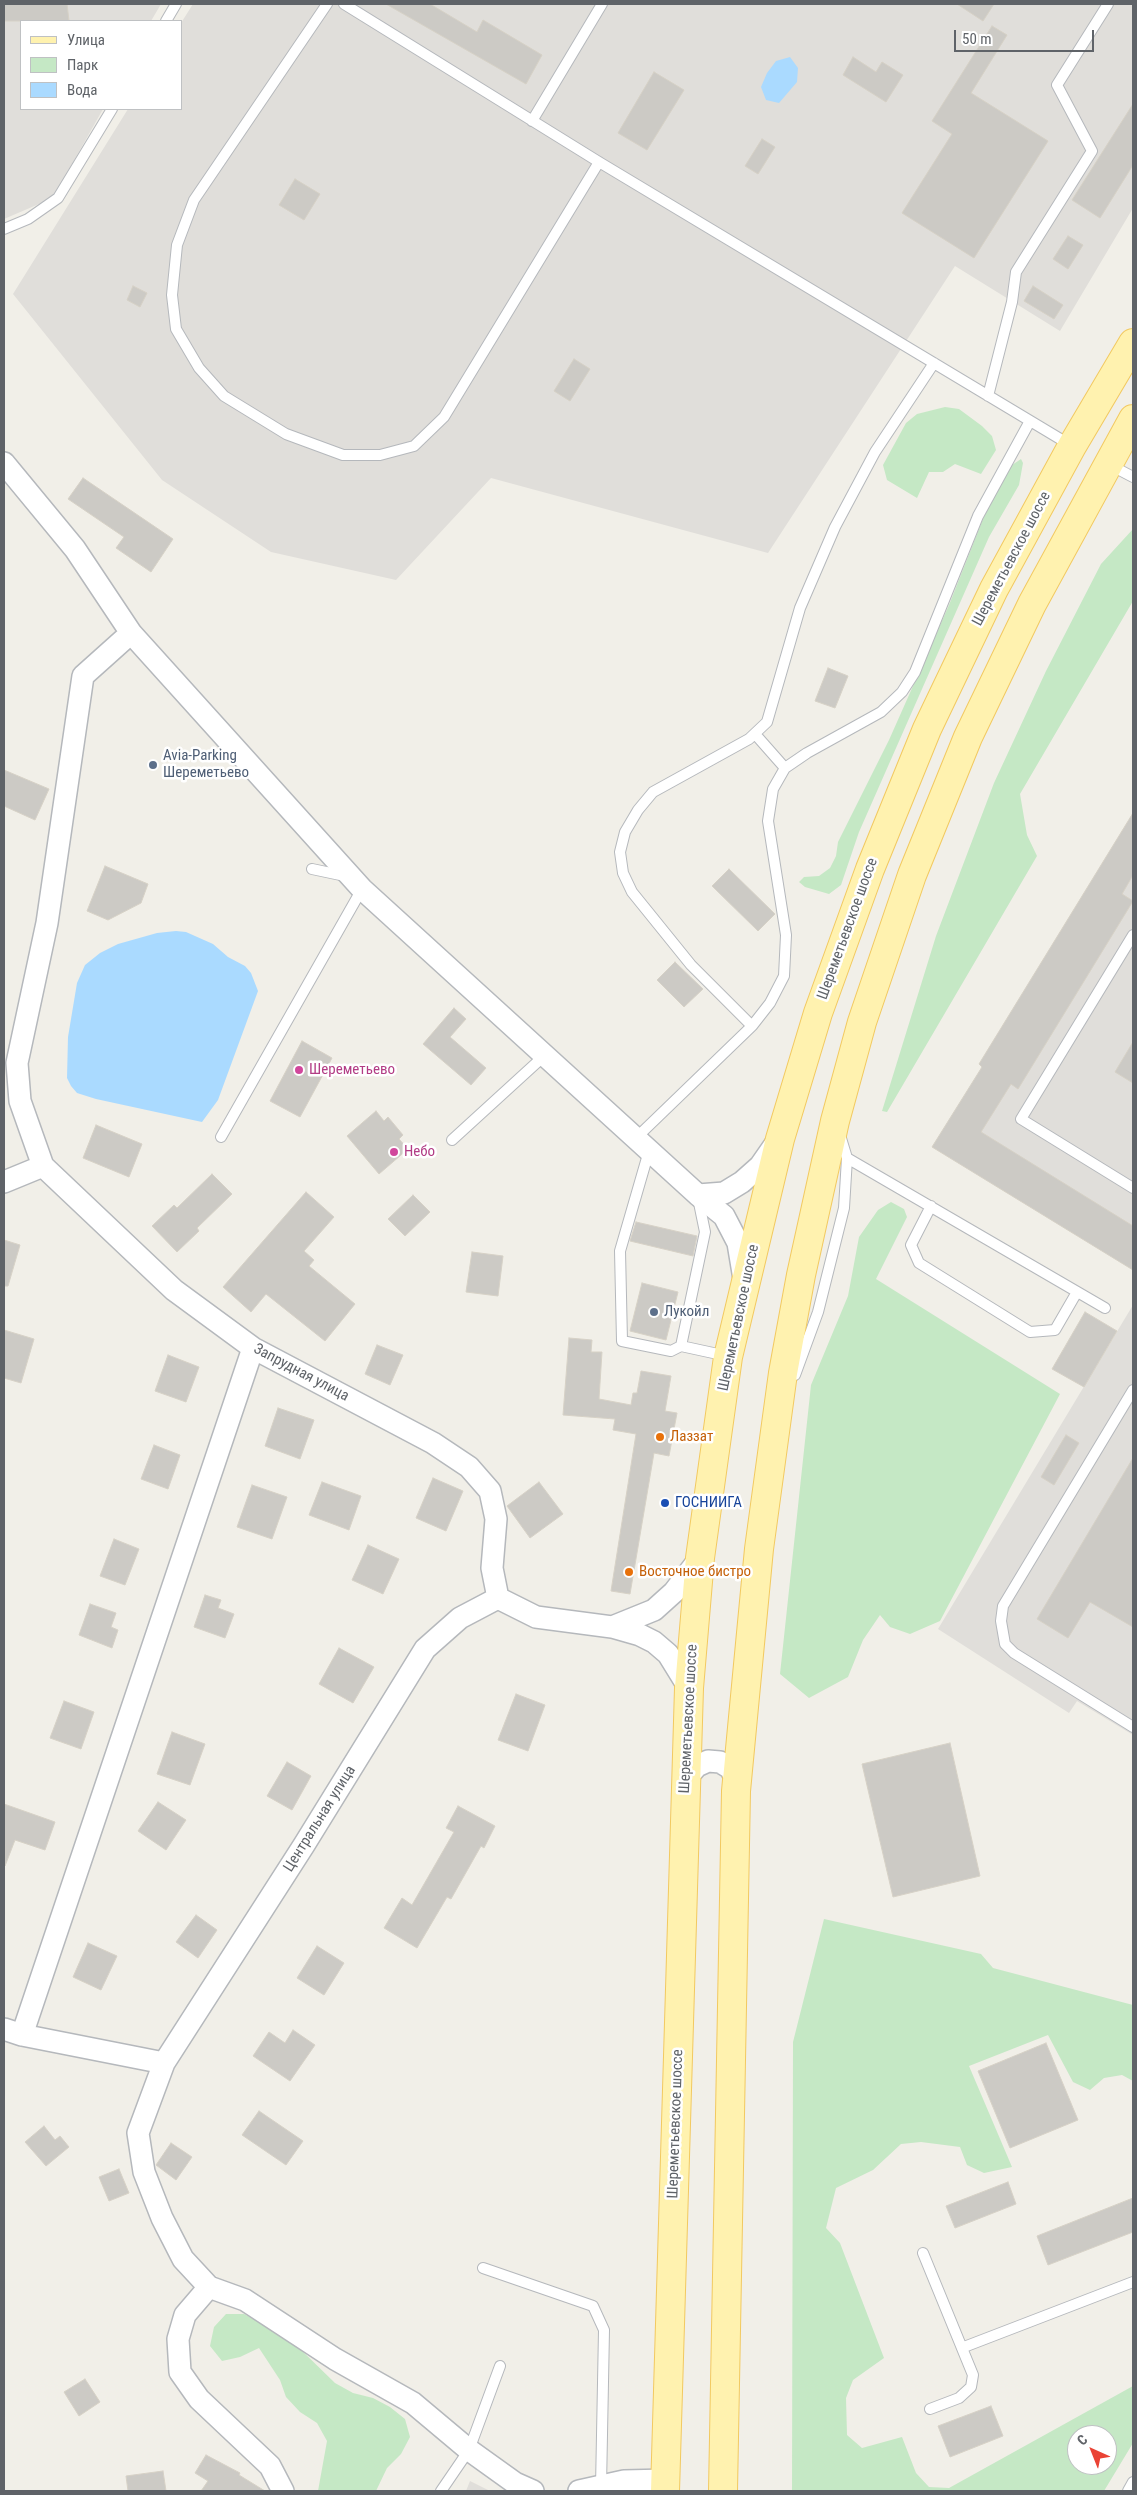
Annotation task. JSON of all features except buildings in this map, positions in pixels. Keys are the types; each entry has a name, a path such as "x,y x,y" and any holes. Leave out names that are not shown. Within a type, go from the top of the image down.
{"main road":[{"name":"Шереметьевское шоссе","path":"665,2486 689,1688 700,1558 728,1357 780,1139 821,1004 870,869 926,729 994,589 1072,446 1133,343"},
{"path":"723,2491 736,1791 759,1549 782,1373 835,1121 862,1022 912,875 968,737 1032,604 1133,419"}],"street":[{"path":"4,463 75,549 131,633 357,883 544,1056 698,1195 724,1216 738,1243 745,1284"},
{"path":"4,1182 43,1166 20,1101 17,1064 47,923 83,676 131,633"},
{"path":"698,1195 724,1193 742,1182 760,1166 780,1139"},
{"name":"Запрудная улица","path":"43,1166 174,1290 253,1348 433,1443 470,1467 490,1491 496,1519 492,1568 498,1598"},
{"path":"164,2063 13,2032 253,1348"},
{"path":"612,1627 654,1610 674,1592 700,1558"},
{"path":"498,1598 536,1617 612,1627 640,1635 654,1642 668,1654 689,1688"},
{"name":"Центральная улица","path":"209,2287 183,2259 162,2218 144,2172 138,2133 164,2063 304,1846 426,1649 460,1618 498,1598"},
{"path":"686,1787 689,1775 696,1766 708,1761 720,1762 730,1768 736,1779 736,1791"},
{"path":"283,2491 270,2466 199,2399 180,2372 178,2339 185,2315 209,2287 245,2300 335,2359 413,2403 468,2450 515,2483 533,2491"},
{"path":"579,2491 624,2481 665,2486"}],"lane":[{"path":"167,20 176,4"},
{"path":"327,4 194,200 177,245 173,285 176,329 199,368 224,396 286,434 343,454 380,455 414,446 444,417 599,162"},
{"path":"344,4 599,162 1072,446"},
{"path":"532,121 602,4"},
{"path":"988,396 1012,302 1016,272 1092,151 1057,85 1108,4"},
{"path":"4,229 28,219 58,198 111,110"},
{"path":"752,1026 691,965 632,892 623,873 620,852 625,832 638,810 653,792 749,739 767,722 800,608 835,527 875,452 934,363"},
{"path":"728,1357 681,1346 671,1351 622,1341 620,1251 642,1144 752,1026 770,1004 784,976 786,935 768,820 773,789 785,768 807,753 881,712 902,692 915,672 978,516 1030,421"},
{"path":"1108,463 1133,477"},
{"path":"755,734 785,768"},
{"path":"221,1137 357,883 312,869"},
{"path":"1133,935 1021,1119 1133,1188"},
{"path":"452,1140 544,1056"},
{"path":"775,1427 818,1312 844,1208 847,1158 835,1121"},
{"path":"847,1158 1105,1308"},
{"path":"681,1346 706,1232 698,1195"},
{"path":"931,1206 911,1245 919,1264 1030,1332 1055,1330 1077,1292"},
{"path":"1133,1390 1004,1606 1002,1621 1005,1644 1014,1653 1133,1728"},
{"path":"923,2253 964,2347 973,2375 970,2388 959,2398 930,2410"},
{"path":"483,2268 593,2306 604,2330 601,2486"},
{"path":"964,2347 1133,2282"},
{"path":"441,2491 468,2450 500,2366"},
{"path":"1128,2491 1133,2482"}],"shaded area":[{"path":"4,4 161,4 152,20 20,20 20,110 102,110 53,198 4,219"},
{"path":"193,4 1133,4 1133,208 1060,331 955,266 768,553 491,478 396,580 271,552 162,480 13,294 127,110 182,110 182,21"},
{"path":"1133,813 1133,1270 932,1147 982,1067 979,1064"},
{"path":"1133,1305 1133,1735 1077,1701 1069,1713 938,1629"},
{"path":"470,2481 490,2491 466,2491"}],"green space":[{"path":"945,407 959,409 982,426 992,436 996,450 981,474 955,464 943,472 929,472 917,498 887,480 883,465 906,423 917,414"},
{"path":"1021,459 1023,463 1019,485 989,537 859,832 841,885 829,894 805,887 799,882 804,877 819,876 830,868 836,856 838,842 889,740 949,605 996,486 1009,467"},
{"path":"1133,529 1133,601 1020,794 1027,835 1037,856 887,1112 882,1111 936,936 994,783 1046,671 1101,564"},
{"path":"891,1202 904,1209 907,1217 876,1279 1060,1394 940,1621 910,1634 890,1627 880,1615 863,1640 848,1677 809,1698 780,1674 811,1385 848,1296 859,1237 878,1210"},
{"path":"824,1919 981,1954 993,1968 1133,2005 1133,2081 1122,2075 1104,2078 1090,2090 1073,2082 1048,2035 969,2066 1012,2167 984,2173 967,2165 960,2147 921,2142 901,2144 873,2170 836,2188 826,2228 840,2243 884,2358 853,2380 846,2398 847,2435 862,2448 902,2437 916,2473 929,2487 949,2488 1133,2386 1133,2443 1117,2469 1117,2425 1067,2425 1067,2475 1114,2475 1104,2491 792,2491 793,2042"},
{"path":"226,2314 244,2314 261,2323 276,2334 294,2343 335,2383 353,2393 373,2398 390,2407 405,2419 410,2437 401,2454 387,2468 376,2491 318,2491 327,2441 317,2423 300,2412 286,2397 280,2380 259,2348 240,2357 222,2361 210,2346 214,2327"}],"water":[{"path":"790,57 798,68 797,82 779,103 766,100 761,87 767,73 776,61"},
{"path":"186,932 213,944 228,957 245,966 251,973 258,991 218,1100 202,1122 96,1099 77,1093 67,1078 68,1037 77,983 85,965 100,953 118,944 157,933"}],"place":[{"name":"Avia-Parking Шереметьево","path":"153,765"},
{"name":"Шереметьево","path":"299,1070"},
{"name":"Небо","path":"394,1152"},
{"name":"Лукойл","path":"654,1312"},
{"name":"Лаззат","path":"660,1437"},
{"name":"ГОСНИИГА","path":"665,1503"},
{"name":"Восточное бистро","path":"629,1572"}]}
